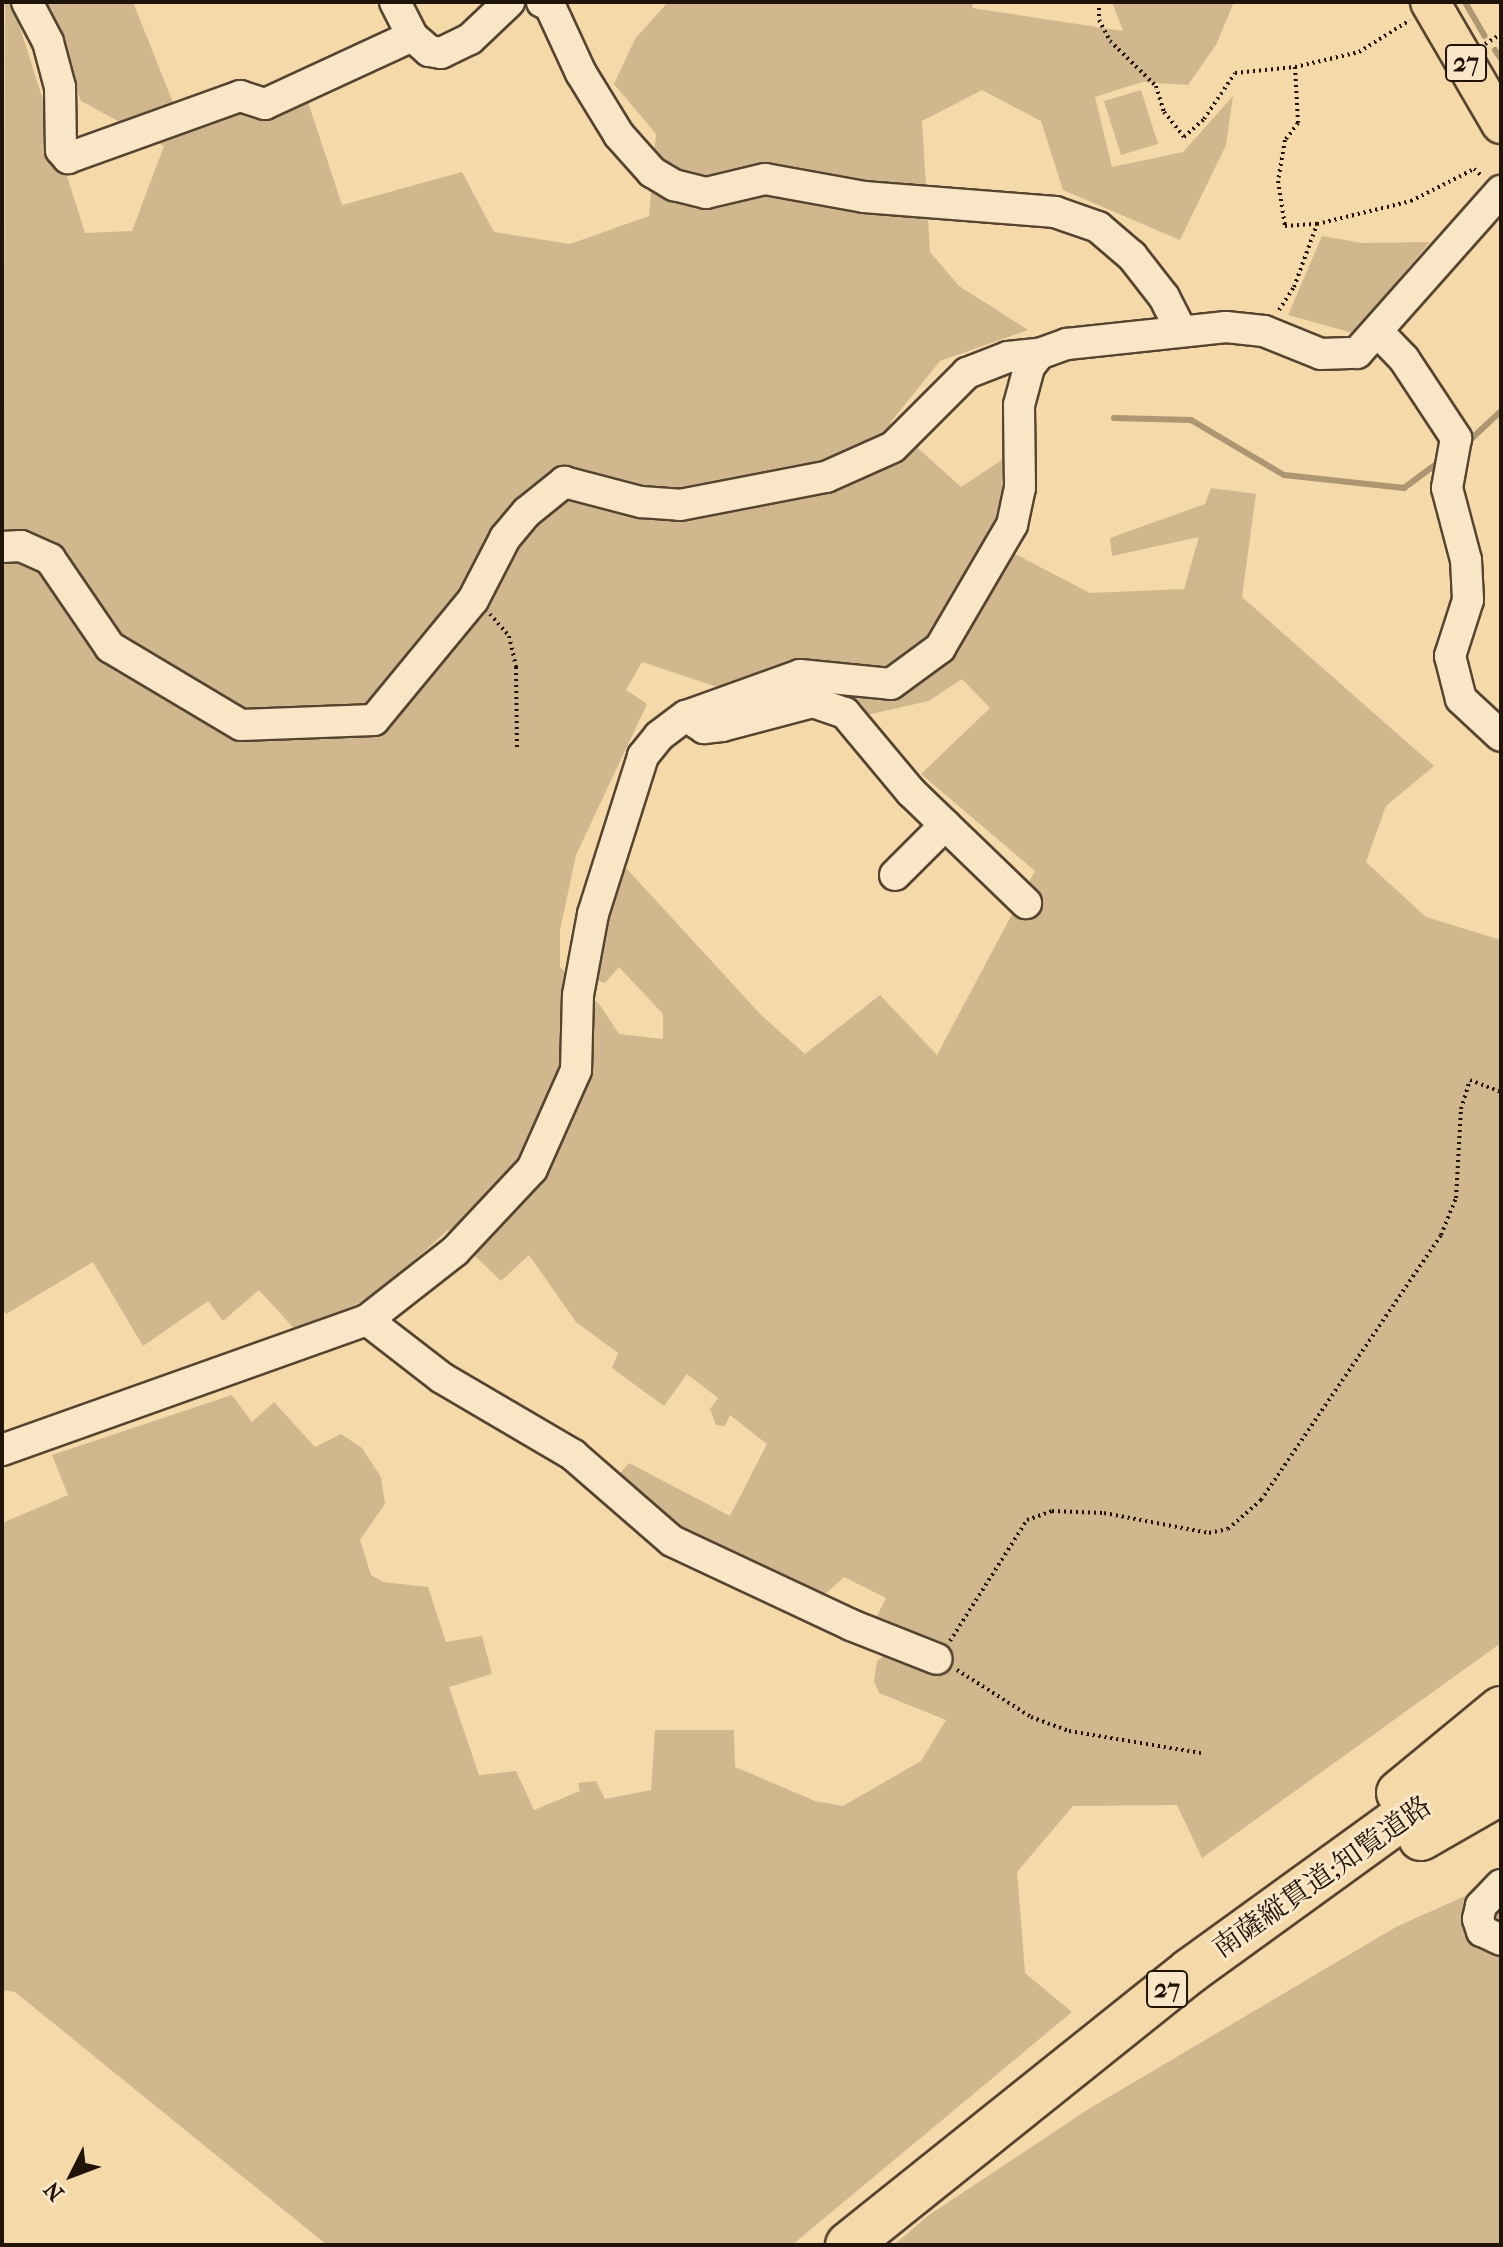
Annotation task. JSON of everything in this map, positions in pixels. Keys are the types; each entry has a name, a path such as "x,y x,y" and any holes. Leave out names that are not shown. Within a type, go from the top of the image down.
{"highway":[{"path":"1190,1971 1501,1709"},
{"name":"南薩縦貫道;知覧道路","path":"848,2245 1190,1971 1396,1822 1501,1754"},
{"path":"1190,1971 1501,1792"}],"main road":[{"name":"27","path":"1431,4 1501,124"}],"street":[{"path":"27,2 48,42 60,87 61,150 68,158 240,96 265,104 412,36"},
{"path":"395,2 412,36 429,51 441,53 470,39 509,2"},
{"path":"542,2 550,6 581,73 619,135 652,172 674,185 706,193 765,179 864,197 1055,212 1098,227 1132,256 1164,297 1180,329"},
{"path":"2,547 21,546 50,559 110,647 241,725 374,720 473,600 505,538 527,512 564,482 641,502 680,505 826,477 893,447 967,373 1008,357 1039,354 1067,344 1180,329 1264,331 1338,357 1357,353 1500,192"},
{"path":"1378,332 1413,371 1456,438 1447,488 1466,560 1468,600 1450,656 1461,699 1501,736"},
{"path":"2,1450 367,1320 455,1251 532,1169 548,1139 576,1070 578,995 593,914 643,756 659,736 686,716 800,675 891,684 940,648 1012,525 1020,488 1019,405 1029,367 1039,354"},
{"path":"686,716 704,728 813,702 845,713 945,825 1026,903"},
{"path":"895,875 945,825"},
{"path":"367,1320 442,1378 573,1455 672,1541 851,1625 937,1659"},
{"path":"1501,1885 1481,1906 1478,1919 1482,1931 1501,1940"}],"path":[{"path":"1099,2 1099,20 1110,41 1156,86 1164,112 1184,137 1235,73 1295,67 1359,52 1431,4"},
{"path":"1295,67 1298,123 1285,140 1278,181 1285,226 1317,224 1411,201 1474,169 1500,192"},
{"path":"1264,331 1294,287 1317,224"},
{"path":"473,600 509,636 519,690 517,748"},
{"path":"1201,1753 1069,1731 1031,1717 937,1659 1027,1520 1052,1511 1104,1513 1209,1533 1228,1529 1261,1500 1441,1235 1456,1198 1461,1109 1470,1080 1501,1092"}],"shaded area":[{"path":"5,2 12,2 85,233 132,231 164,146 81,101 43,2 133,2 174,105 239,110 306,96 342,205 462,172 494,232 570,244 649,216 656,134 614,84 635,39 668,2 974,2 972,8 1123,31 1112,2 1234,2 1216,45 1188,85 1142,82 1095,97 1112,167 1183,152 1233,96 1226,145 1180,240 1063,190 1041,121 982,90 922,121 930,252 959,286 1028,330 940,361 890,423 961,487 1003,459 1001,515 927,638 898,668 870,670 799,660 717,687 642,662 626,690 647,704 576,855 560,930 560,967 600,1005 619,1034 663,1039 663,1014 619,967 605,983 592,979 602,920 626,868 762,1016 805,1054 880,995 937,1055 1035,871 921,774 990,708 962,679 929,701 862,716 775,693 901,691 949,662 1015,554 1090,593 1184,589 1199,537 1112,556 1110,538 1205,504 1211,488 1256,494 1242,597 1434,766 1386,806 1366,862 1426,917 1501,940 1501,1643 1202,1858 1177,1805 1073,1806 1017,1872 1025,1973 1072,2012 792,2245 327,2245 15,1992 2,1990 2,1523 68,1495 52,1455 232,1395 252,1422 274,1402 315,1447 341,1434 362,1448 381,1477 385,1504 360,1540 371,1575 383,1582 428,1587 446,1642 482,1636 492,1674 449,1687 479,1775 516,1771 534,1810 580,1791 578,1783 596,1781 605,1799 651,1790 655,1730 734,1730 735,1767 815,1801 843,1806 921,1761 946,1720 879,1693 874,1681 877,1661 890,1652 873,1624 886,1598 844,1577 815,1603 705,1549 613,1482 629,1463 730,1516 767,1444 730,1415 725,1426 716,1425 710,1409 718,1398 687,1374 664,1406 612,1368 618,1353 576,1322 529,1255 501,1281 448,1230 379,1292 300,1335 259,1290 223,1321 208,1301 143,1346 93,1262 6,1314 2,1308"},
{"path":"1141,90 1158,144 1121,155 1104,101"},
{"path":"1322,236 1362,243 1430,242 1353,333 1288,315"},
{"path":"1501,1880 1501,2245 894,2245 929,2215 1087,2110 1396,1927"}],"waterway":[{"path":"1465,2 1485,36"},
{"path":"1495,50 1501,59"},
{"path":"1469,441 1501,411"},
{"path":"1114,418 1191,420 1284,475 1404,488 1439,462"}]}
